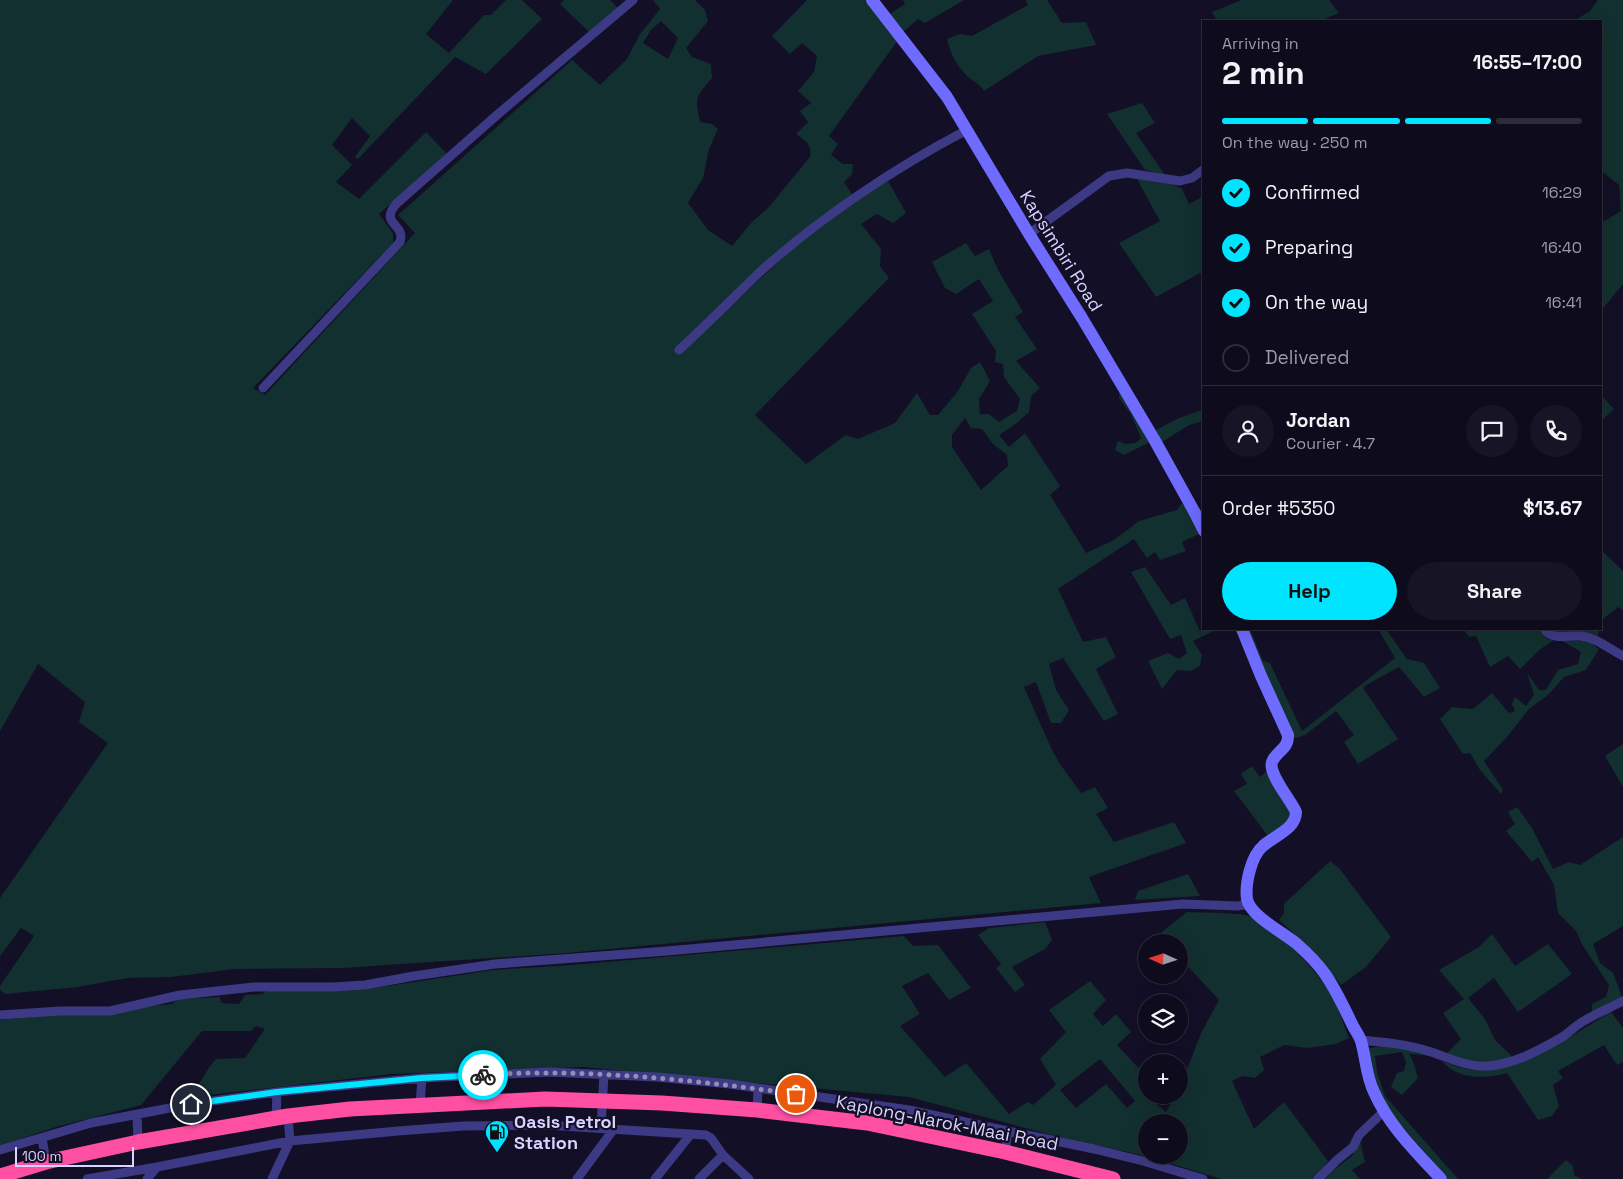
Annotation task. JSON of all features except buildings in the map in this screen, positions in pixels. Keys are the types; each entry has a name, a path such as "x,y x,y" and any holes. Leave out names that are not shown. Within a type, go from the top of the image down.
{"highway":[{"name":"Kaplong-Narok-Maai Road","path":"0,1176 23,1175 46,1162 138,1142 282,1118 350,1109 546,1099 603,1100 757,1110 868,1123 1005,1152 1112,1179"}],"street":[{"path":"262,388 400,242 402,236 400,230 389,216 396,204 497,115 633,0"},
{"name":"Kapsimbiri Road","path":"872,0 947,97 1149,431 1202,528"},
{"path":"679,350 762,271 839,209 933,148 967,130"},
{"path":"1029,234 1109,176 1127,174 1180,181 1192,178 1202,170"},
{"path":"1242,630 1288,735 1287,744 1273,760 1272,767 1275,776 1296,812 1296,818 1292,824 1261,847 1256,854 1251,865 1249,877 1247,894 1249,904 1258,916 1297,944 1324,972 1360,1040 1373,1091 1384,1111 1405,1140 1441,1179"},
{"path":"1545,630 1555,636 1588,637 1623,656"},
{"path":"0,1015 60,1011 110,1011 180,995 254,987 365,985 495,964 667,951 1183,904 1238,906 1249,904"},
{"path":"1360,1040 1415,1048 1455,1061 1479,1066 1497,1065 1539,1049 1565,1035 1583,1021 1623,1001"},
{"path":"0,1150 91,1123 191,1104 277,1092 422,1078 517,1073 604,1074 657,1077 909,1110 1118,1155 1203,1179"},
{"path":"601,1128 604,1074"},
{"path":"420,1105 422,1078"},
{"path":"757,1110 758,1089"},
{"path":"272,1179 290,1141 282,1118 277,1092"},
{"path":"1318,1179 1353,1147 1359,1135 1384,1111"},
{"path":"137,1115 138,1142"},
{"path":"87,1179 157,1168 290,1141 462,1126 544,1125 691,1134 711,1138 723,1155 750,1179"},
{"path":"577,1179 613,1130"},
{"path":"1005,1152 1008,1130"},
{"path":"655,1179 691,1134"},
{"path":"42,1138 46,1162"},
{"path":"700,1179 723,1155"},
{"path":"147,1179 157,1168"}],"green space":[{"path":"0,0 453,0 426,34 449,53 484,15 491,15 506,0 522,0 542,19 486,74 455,57 358,159 355,157 370,136 352,118 332,145 352,165 336,182 359,199 426,132 447,154 379,214 393,233 393,243 253,388 265,395 415,233 398,215 572,60 600,85 627,59 640,34 660,9 653,0 695,0 705,10 708,21 686,48 692,57 711,64 712,78 699,94 697,107 700,122 712,124 718,129 709,149 703,178 688,203 708,230 732,246 752,222 768,208 810,157 811,153 809,146 796,134 808,122 800,111 811,103 798,91 814,72 817,56 802,43 790,54 772,36 807,0 866,0 898,40 829,136 838,144 831,155 843,164 853,164 852,174 844,182 853,196 794,238 680,354 791,250 857,200 888,181 906,213 893,223 877,214 861,224 881,249 880,266 889,278 755,415 806,464 846,435 858,439 895,423 917,393 930,415 938,415 958,391 971,368 980,362 990,381 979,399 980,414 989,414 999,422 1017,411 1020,399 1004,377 1003,364 995,362 996,351 972,314 993,301 979,279 956,294 945,288 932,262 966,243 975,256 989,249 998,270 1023,312 1015,317 1037,349 1016,361 1040,388 1031,396 1029,412 999,435 1009,447 1025,433 1060,486 1050,495 1086,553 1114,540 1139,521 1177,510 1182,503 1193,517 1199,534 1182,542 1186,551 1160,560 1155,552 1147,558 1134,539 1058,589 1083,642 1106,637 1116,657 1096,669 1118,714 1104,721 1063,658 1049,664 1056,690 1069,710 1061,723 1051,723 1036,682 1024,687 1060,764 1081,793 1095,787 1108,808 1096,814 1114,842 1174,822 1186,843 1089,877 1101,903 567,953 342,968 235,969 171,977 127,978 78,987 5,994 0,990 0,986 34,936 21,928 0,956 0,898 108,743 79,722 85,702 38,664 0,731","holes":["661,21 678,38 668,59 643,43 651,30","965,418 971,428 982,429 993,444 1007,455 1008,466 981,490 952,447 952,435"]},
{"path":"564,0 610,0 618,8 589,32 560,4"},
{"path":"903,0 964,0 925,23 918,19 903,32 890,14 905,4"},
{"path":"1026,0 1047,0 1062,23 1086,22 1096,45 1038,56 984,91 959,67 947,39 960,34 972,36 1028,5"},
{"path":"1242,0 1329,0 1339,13 1322,20 1216,20 1212,12"},
{"path":"1598,0 1623,0 1623,284 1602,310 1602,222 1621,211 1619,185 1602,172 1602,20 1575,20 1589,12"},
{"path":"1142,103 1155,123 1136,133 1165,175 1145,170 1107,114"},
{"path":"1137,179 1172,184 1182,189 1189,204 1202,197 1202,274 1200,273 1156,297 1119,243 1160,221"},
{"path":"1120,390 1150,442 1124,455 1115,450 1118,441 1125,444 1136,443 1141,438 1131,414 1119,398"},
{"path":"1602,396 1614,409 1602,420"},
{"path":"1202,410 1202,422 1189,425 1162,442 1156,430 1179,418"},
{"path":"1602,551 1623,571 1623,610 1618,607 1602,620"},
{"path":"1145,567 1171,605 1185,598 1200,631 1216,630 1193,641 1202,655 1200,666 1191,671 1177,670 1162,689 1148,661 1168,653 1179,659 1187,653 1181,635 1170,639 1131,572"},
{"path":"1247,630 1250,630 1263,661 1270,663 1302,731 1395,658 1379,630 1387,630 1407,659 1424,663 1440,688 1424,697 1399,667 1363,688 1398,739 1358,764 1344,742 1354,735 1336,711 1305,735 1293,739"},
{"path":"1464,630 1538,630 1546,638 1553,641 1539,650 1520,669 1508,656 1490,667 1476,636 1469,637"},
{"path":"1550,630 1599,630 1598,636 1565,635"},
{"path":"1562,641 1589,641 1599,649 1586,670 1564,677 1548,695 1529,709 1507,737 1484,761 1503,790 1501,794 1480,770 1470,753 1463,754 1440,719 1452,707 1473,709 1492,693 1509,713 1515,711 1512,704 1515,697 1526,706 1534,695 1527,673 1539,690 1546,690 1558,670 1578,664 1581,652"},
{"path":"1623,744 1623,787 1605,756"},
{"path":"1252,766 1260,777 1266,772 1292,813 1290,819 1268,836 1234,791 1247,784 1241,774"},
{"path":"1517,807 1532,828 1553,869 1569,862 1580,865 1623,837 1623,926 1593,944 1600,963 1613,973 1622,997 1592,1012 1592,1004 1606,997 1609,985 1583,946 1576,931 1558,913 1554,885 1538,857 1532,862 1506,831 1515,824 1508,812"},
{"path":"1330,861 1339,868 1391,937 1366,967 1341,985 1312,950 1279,920 1284,913 1284,904"},
{"path":"1188,874 1200,896 1135,900 1138,891"},
{"path":"1187,912 1245,915 1255,919 1267,926 1293,948 1325,985 1331,995 1349,1038 1336,1044 1307,1048 1284,1045 1260,1057 1264,1070 1255,1078 1242,1076 1232,1081 1254,1129 1284,1102 1328,1161 1314,1179 1221,1179 1173,1164 1188,1164 1188,1114 1138,1114 1138,1154 1055,1136 909,1097 583,1067 392,1074 191,1097 216,1059 245,1058 265,1029 256,1026 251,1031 202,1031 141,1105 56,1127 0,1146 0,1020 172,1004 178,999 220,997 221,1003 239,1004 245,995 262,994 267,991 361,990 493,970 572,965 904,936 913,946 938,945 971,988 949,1000 928,973 902,986 920,1014 900,1026 945,1077 966,1063 1009,1114 1028,1102 1033,1105 1056,1085 1040,1059 1066,1032 1049,1010 1090,981 1106,1000 1093,1014 1103,1026 1116,1014 1131,1032 1117,1045 1138,1067 1138,1104 1156,1104 1166,1112 1171,1104 1188,1104 1188,1067 1201,1033 1219,1000 1188,967 1188,934 1159,934","holes":["1100,1059 1135,1101 1127,1108 1106,1084 1076,1108 1060,1090"]},
{"path":"1045,922 1052,940 1045,949 1012,967 1025,985 1015,992 996,968 1001,964 978,935 989,928"},
{"path":"1492,934 1515,966 1548,944 1572,974 1518,1012 1494,978 1468,998 1485,1019 1495,1040 1513,1057 1486,1062 1472,1062 1446,1054 1461,1039 1443,1013 1464,999 1439,970 1479,947"},
{"path":"1611,1012 1623,1028 1623,1062 1617,1065 1604,1045 1558,1071 1563,1078 1553,1085 1559,1106 1552,1116 1538,1120 1507,1073 1481,1077 1464,1075 1448,1067 1442,1061 1472,1070 1500,1068 1517,1063 1550,1048"},
{"path":"1382,1046 1415,1050 1433,1056 1409,1054 1418,1078 1402,1095 1391,1087 1397,1073 1404,1071 1406,1062 1402,1052 1375,1056 1377,1072 1385,1096 1458,1179 1448,1179 1386,1108 1368,1057 1370,1048"},
{"path":"1360,1141 1365,1162 1352,1170 1360,1179 1325,1179 1352,1156"},
{"path":"1566,1160 1573,1166 1574,1175 1582,1179 1547,1179"}],"way so far":[{"path":"483,1075 549,1072 657,1077 730,1084 796,1094"}],"place":[{"name":"Oasis Petrol Station","path":"497,1153"}],"route":[{"path":"191,1104 277,1092 422,1078 483,1075"}]}
